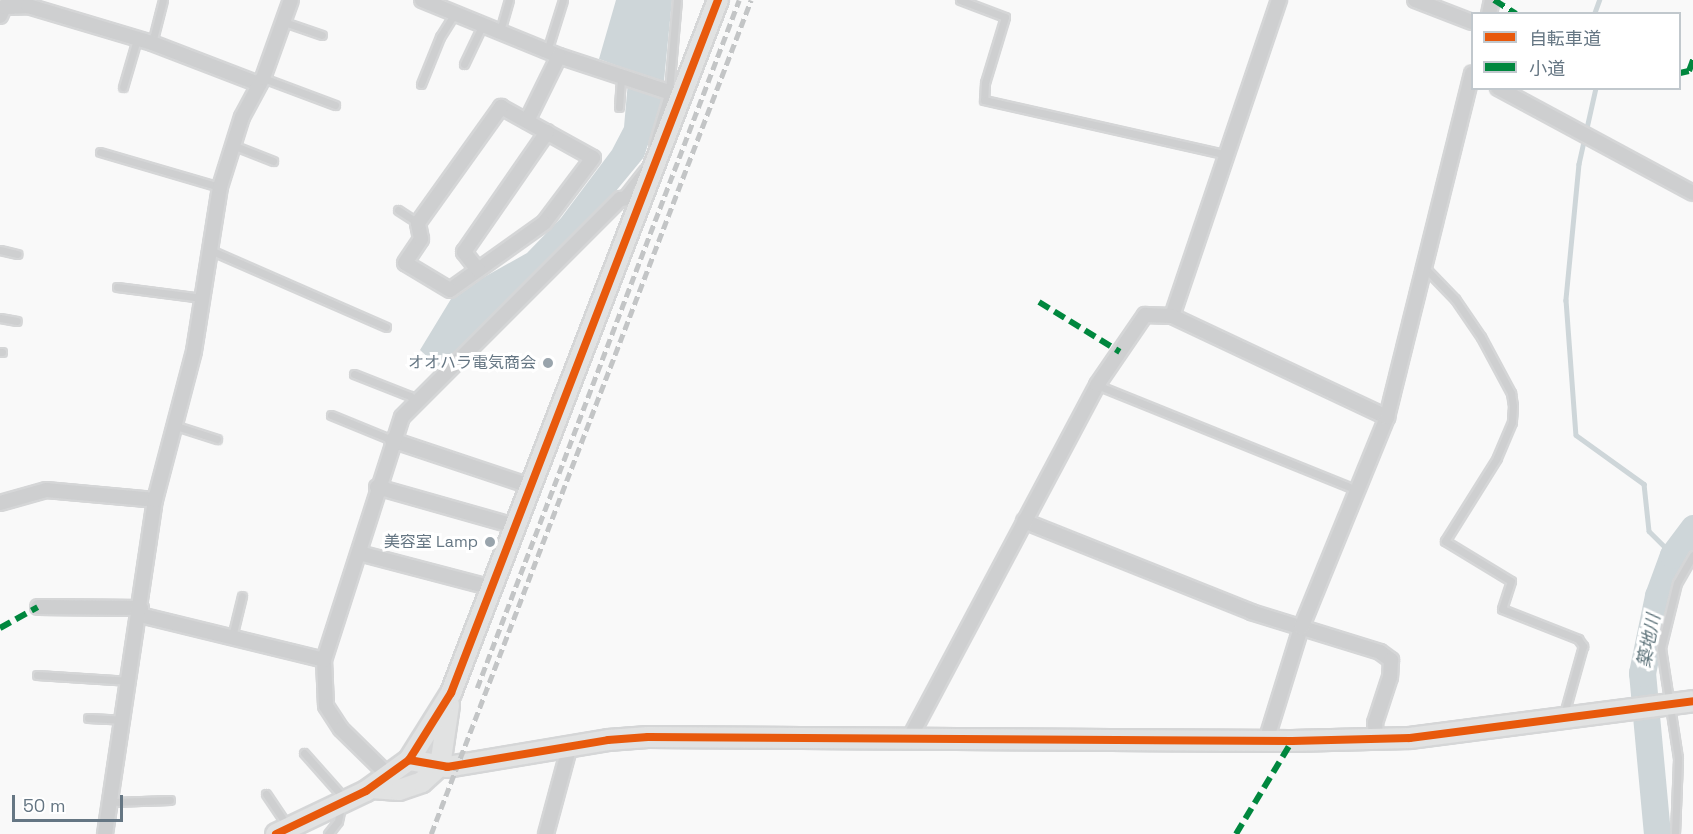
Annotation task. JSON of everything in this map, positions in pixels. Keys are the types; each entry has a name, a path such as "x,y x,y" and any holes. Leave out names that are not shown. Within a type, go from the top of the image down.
{"street":[{"path":"105,834 141,612 155,500 176,426 202,298 220,188 235,146 242,117 261,81 291,0"},
{"path":"422,0 553,54 675,94"},
{"path":"282,831 371,788 408,760 450,693 644,196 675,94 718,0"},
{"path":"1172,316 1279,0"},
{"path":"1415,0 1471,21"},
{"path":"3,8 28,6 153,44 261,81"},
{"path":"527,121 553,54"},
{"path":"1266,741 1301,628 1387,417 1426,270 1471,78"},
{"path":"1501,90 1692,189"},
{"path":"501,107 527,121 593,158 544,223 450,290 405,263 421,239 418,223 501,107"},
{"path":"478,270 464,252 547,132"},
{"path":"388,776 341,729 326,706 324,660 359,553 392,440 402,417 620,200 644,196"},
{"path":"909,739 1097,385 1144,315 1172,316 1387,417"},
{"path":"392,440 530,486"},
{"path":"377,487 515,526"},
{"path":"0,503 46,490 155,500"},
{"path":"1024,521 1068,541 1301,628 1380,652 1391,660 1390,677 1375,723 1376,739"},
{"path":"359,553 492,588"},
{"path":"38,607 141,612 324,660"},
{"path":"371,788 399,790 422,782 440,766 450,693"},
{"path":"408,760 440,766 570,745 648,737 1266,741 1410,738 1693,701"},
{"path":"546,834 570,745"}],"lane":[{"path":"153,44 163,0"},
{"path":"500,31 509,0"},
{"path":"553,54 562,0"},
{"path":"620,200 645,165 675,94 677,0"},
{"path":"960,0 1005,18 985,83 984,100 1228,155"},
{"path":"421,84 440,37 455,13"},
{"path":"284,22 322,35"},
{"path":"464,64 483,24"},
{"path":"123,87 137,39"},
{"path":"619,107 621,76"},
{"path":"261,81 335,105"},
{"path":"235,146 273,161"},
{"path":"100,152 220,188"},
{"path":"398,210 418,223"},
{"path":"0,250 18,254"},
{"path":"210,250 386,327"},
{"path":"1426,270 1455,298 1481,337 1511,393 1514,406 1512,422 1497,458 1445,541 1511,581 1502,609 1578,639 1583,646 1564,717"},
{"path":"117,287 202,298"},
{"path":"0,318 16,321"},
{"path":"354,374 410,396 417,403"},
{"path":"1097,385 1359,490"},
{"path":"331,415 392,440"},
{"path":"176,426 217,439"},
{"path":"1675,834 1678,758 1664,705 1661,648 1677,583 1693,555"},
{"path":"232,637 242,596"},
{"path":"37,675 130,681"},
{"path":"88,718 123,720"},
{"path":"304,753 344,803 338,821 328,834"},
{"path":"266,794 282,831"},
{"path":"112,802 170,800"}],"shaded area":[{"path":"616,0 672,0 662,101 644,157 592,220 452,355 454,359 442,370 420,350 454,294 527,253 561,218 612,150 624,127 629,70 599,59"}],"waterway":[{"path":"1595,12 1599,0"},
{"path":"1596,90 1579,164 1566,300 1576,435 1644,484 1649,531 1673,555"},
{"name":"築地川","path":"1657,834 1642,673 1658,596 1673,555 1693,528"}],"railway":[{"path":"477,688 739,0"},
{"path":"431,834 751,0"}],"marked path":[{"path":"1494,0 1513,12"},
{"path":"1681,73 1689,71 1693,60"},
{"path":"1039,302 1120,352"},
{"path":"0,628 38,607"},
{"path":"1236,834 1292,741"}],"cycle path":[{"path":"276,834 366,791 409,760 451,693 718,0"},
{"path":"409,760 447,767 608,740 648,737 1292,741 1410,738 1693,701"}],"place":[{"name":"オオハラ電気商会","path":"548,363"},
{"name":"美容室 Lamp","path":"490,542"}]}
